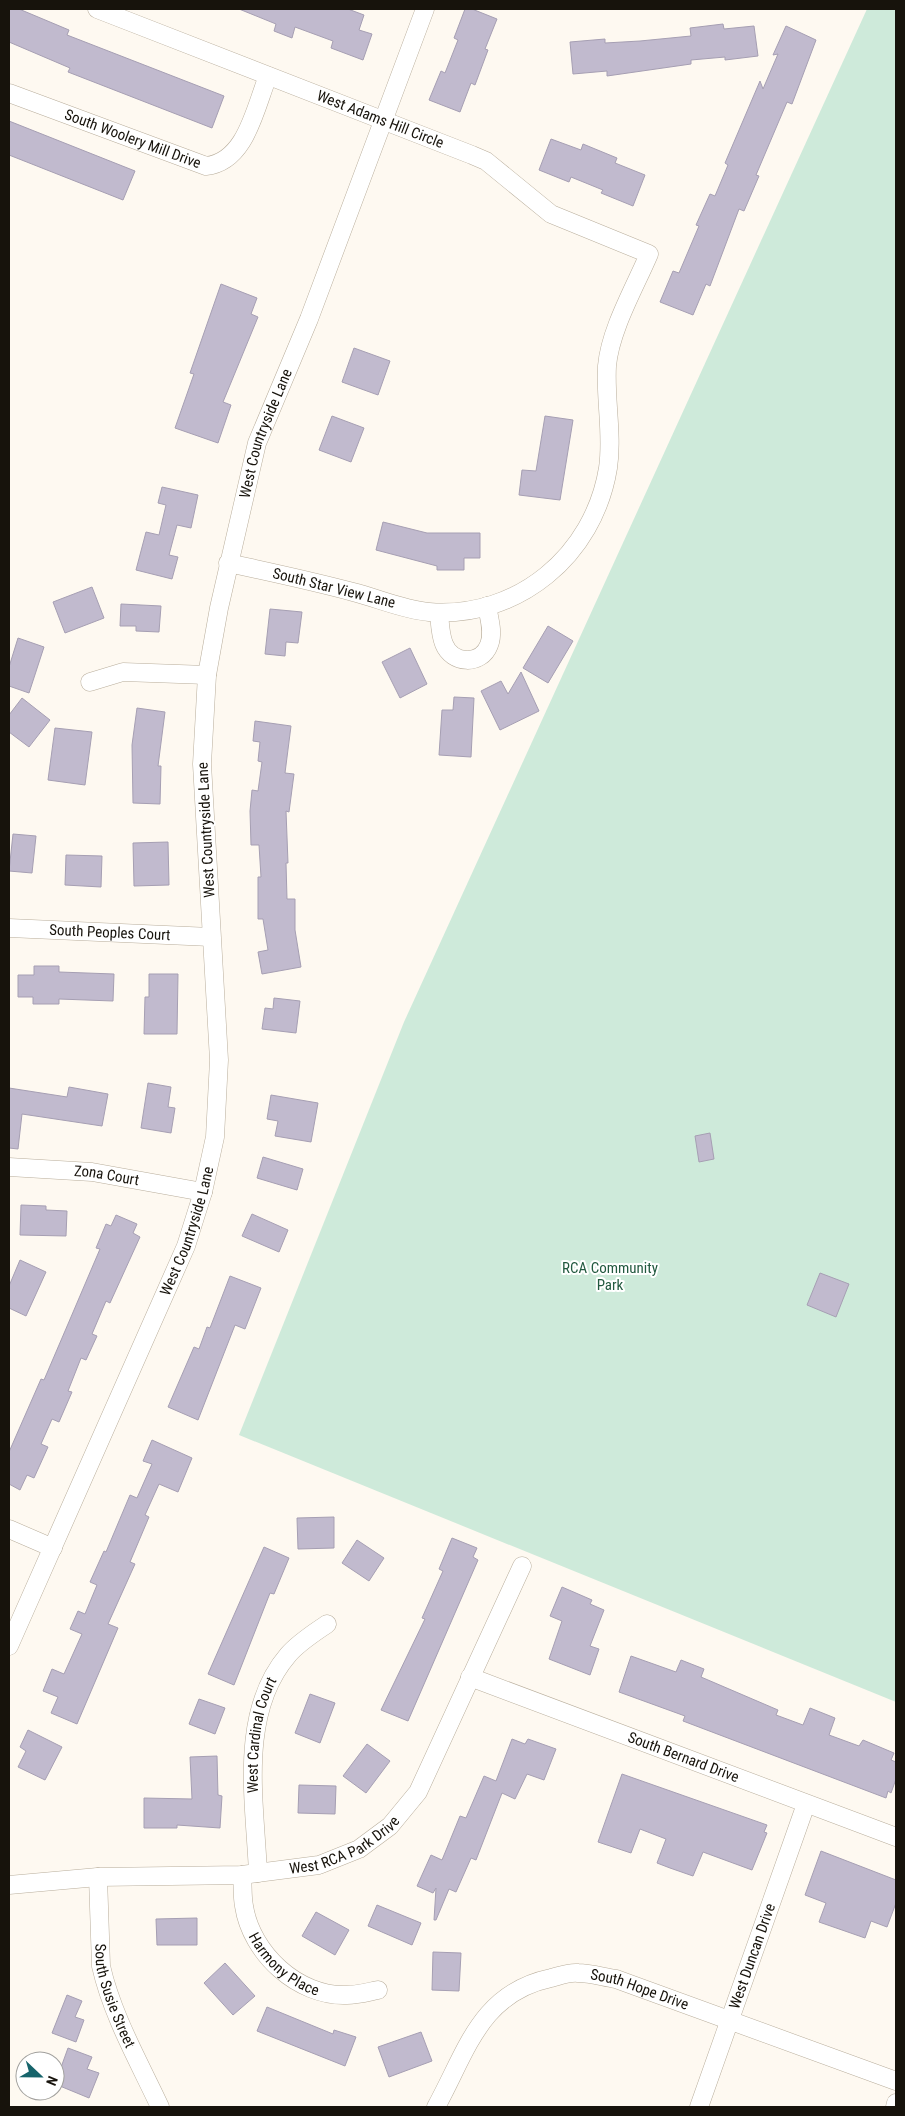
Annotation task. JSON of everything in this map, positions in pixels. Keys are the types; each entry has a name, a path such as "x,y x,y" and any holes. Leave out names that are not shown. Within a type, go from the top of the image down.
{"street":[{"name":"West Adams Hill Circle","path":"97,9 486,161 551,214 649,254"},
{"name":"West Countryside Lane","path":"9,1646 186,1246 203,1192 215,1137 219,1060 202,764 207,675 228,563 257,443 309,319 425,9"},
{"name":"South Woolery Mill Drive","path":"9,93 206,166 224,161 235,152 244,138 268,76"},
{"name":"South Star View Lane","path":"228,563 314,581 426,612 440,613 487,606 523,592 548,575 579,542 601,499 608,466 607,365 615,332 649,254"},
{"path":"440,613 444,644 450,653 459,659 471,660 481,656 489,647 491,628 487,606"},
{"path":"90,682 123,672 207,675"},
{"name":"South Peoples Court","path":"9,928 211,937"},
{"name":"Zona Court","path":"9,1167 92,1172 203,1192"},
{"path":"9,1529 53,1548"},
{"name":"West RCA Park Drive","path":"9,1885 98,1876 250,1874 298,1869 341,1858 359,1849 390,1826 418,1792 522,1566"},
{"name":"West Cardinal Court","path":"250,1874 254,1734 260,1708 271,1682 289,1654 327,1624"},
{"name":"South Bernard Drive","path":"470,1677 896,1837"},
{"name":"West Duncan Drive","path":"699,2107 806,1804"},
{"name":"Harmony Place","path":"250,1874 244,1906 252,1932 268,1958 280,1970 313,1988 330,1993 346,1995 378,1990"},
{"name":"South Susie Street","path":"98,1876 103,1976 114,2006 160,2107"},
{"name":"South Hope Drive","path":"436,2107 473,2034 485,2016 510,1995 533,1982 576,1972 616,1979 896,2081"},
{"path":"895,2107 896,2103"}],"green space":[{"name":"RCA Community Park","path":"867,9 896,9 896,1702 239,1435 404,1022"}],"building":[{"path":"9,9 19,9 69,30 67,35 224,96 212,128 68,72 70,68 9,42"},
{"path":"239,9 348,9 364,15 359,30 372,34 363,60 331,48 333,41 295,27 292,38 274,31 276,24"},
{"path":"465,9 472,9 497,19 485,49 488,50 475,85 471,83 460,112 429,100 441,71 445,73 458,40 454,38"},
{"path":"723,24 724,29 754,26 758,56 725,60 725,57 691,60 691,64 607,76 607,71 573,74 570,42 605,39 605,43 691,36 690,28"},
{"path":"786,26 816,40 792,104 787,102 756,175 759,176 744,211 739,209 710,286 706,284 693,315 660,302 673,271 679,273 699,226 696,225 710,194 715,196 728,165 725,163 760,81 763,89 778,54 773,55"},
{"path":"9,121 135,171 123,200 9,155"},
{"path":"551,139 581,150 583,144 617,158 615,163 645,175 633,206 601,193 603,190 571,177 569,182 539,170"},
{"path":"221,284 257,298 251,314 258,317 223,402 231,405 218,443 175,428 194,374 190,373"},
{"path":"354,348 390,361 378,395 342,382"},
{"path":"332,416 364,428 351,462 319,450"},
{"path":"545,416 573,420 560,500 519,495 522,470 536,471"},
{"path":"162,487 198,495 191,528 177,525 169,555 178,557 172,579 136,570 146,532 159,535 166,505 158,503"},
{"path":"383,522 427,533 480,533 480,558 464,558 464,570 437,570 437,566 376,550"},
{"path":"92,587 104,618 65,633 53,602"},
{"path":"121,604 161,606 159,632 136,631 136,626 120,626"},
{"path":"270,609 302,612 298,643 286,642 285,656 265,654"},
{"path":"548,626 573,641 548,683 523,668"},
{"path":"18,638 44,647 29,693 9,686 9,667"},
{"path":"410,648 427,684 400,698 382,662"},
{"path":"521,672 539,711 500,730 481,691 501,681 508,694"},
{"path":"454,697 474,698 471,757 439,755 442,710 453,710"},
{"path":"22,698 50,720 29,747 9,732 9,715"},
{"path":"137,708 165,712 158,766 161,766 160,804 133,803 132,745"},
{"path":"255,721 291,726 285,773 294,774 289,812 286,811 287,899 295,899 295,930 301,967 262,974 258,952 268,950 263,919 258,919 258,877 261,877 259,845 251,845 250,811 252,790 258,791 262,762 258,761 260,742 253,741"},
{"path":"55,728 92,732 85,785 48,780"},
{"path":"13,834 36,836 32,873 9,871"},
{"path":"168,842 169,885 134,886 133,843"},
{"path":"66,855 102,856 101,887 65,885"},
{"path":"34,966 59,966 59,972 114,974 113,1001 59,999 59,1004 33,1004 33,997 18,997 18,975 34,975"},
{"path":"149,974 178,974 177,1034 144,1034 145,997 149,997"},
{"path":"274,998 300,1001 296,1033 262,1029 265,1008 273,1009"},
{"path":"148,1083 171,1087 168,1107 175,1108 171,1133 141,1128"},
{"path":"69,1087 108,1094 102,1126 22,1114 18,1149 9,1148 9,1088 67,1097"},
{"path":"271,1095 318,1103 311,1142 275,1136 278,1121 267,1119"},
{"path":"710,1133 714,1159 699,1162 695,1136"},
{"path":"263,1157 303,1169 297,1190 257,1178"},
{"path":"21,1205 46,1206 46,1210 67,1211 66,1236 20,1235"},
{"path":"252,1214 288,1230 279,1252 242,1236"},
{"path":"116,1215 137,1224 133,1233 140,1237 110,1303 106,1301 92,1334 97,1336 86,1360 81,1358 68,1391 72,1392 59,1422 52,1419 41,1444 48,1447 34,1478 27,1475 20,1490 9,1484 9,1452 41,1379 44,1380 100,1249 96,1248 106,1224 111,1226"},
{"path":"20,1260 46,1272 26,1316 9,1308 9,1286"},
{"path":"820,1273 849,1284 836,1317 807,1305"},
{"path":"230,1276 261,1288 245,1329 235,1325 198,1420 168,1407 194,1347 199,1349 207,1327 210,1328"},
{"path":"152,1440 192,1458 178,1492 159,1484 145,1515 149,1517 130,1562 135,1564 108,1624 118,1628 77,1724 51,1713 58,1697 43,1691 52,1669 64,1674 82,1634 70,1629 78,1611 85,1614 97,1585 90,1582 104,1551 106,1552 130,1495 137,1498 152,1464 143,1461"},
{"path":"334,1517 334,1548 298,1549 297,1518"},
{"path":"452,1538 477,1548 473,1557 478,1560 408,1721 381,1710 425,1619 422,1618 443,1571 439,1569"},
{"path":"357,1540 384,1558 369,1581 342,1563"},
{"path":"264,1547 289,1558 274,1594 270,1593 234,1685 208,1674"},
{"path":"562,1587 592,1600 590,1604 604,1610 590,1646 599,1649 590,1675 549,1659 562,1621 550,1616"},
{"path":"631,1656 676,1672 681,1660 704,1669 701,1677 778,1710 776,1715 803,1725 810,1708 835,1718 829,1735 859,1746 863,1740 894,1753 891,1760 896,1762 896,1779 891,1793 888,1791 886,1798 683,1721 685,1716 619,1692"},
{"path":"310,1694 335,1703 320,1743 295,1733"},
{"path":"199,1699 225,1708 215,1734 189,1724"},
{"path":"28,1730 62,1747 45,1780 18,1767 26,1751 20,1747"},
{"path":"512,1739 525,1744 528,1739 556,1749 544,1780 527,1774 515,1799 502,1793 476,1860 471,1858 456,1892 449,1889 436,1920 434,1920 436,1888 433,1893 417,1886 431,1855 442,1860 460,1816 466,1818 484,1776 496,1781"},
{"path":"367,1744 390,1761 366,1793 343,1776"},
{"path":"217,1756 218,1795 222,1796 220,1828 177,1825 177,1828 144,1828 144,1798 192,1799 190,1757"},
{"path":"622,1774 767,1825 764,1832 767,1833 752,1870 703,1852 693,1876 670,1868 657,1863 666,1839 640,1829 631,1853 598,1842"},
{"path":"299,1785 336,1786 335,1814 298,1813"},
{"path":"821,1851 896,1880 896,1903 887,1927 871,1921 865,1938 819,1922 826,1903 805,1895"},
{"path":"377,1905 421,1923 412,1945 368,1926"},
{"path":"316,1912 349,1930 335,1955 302,1936"},
{"path":"197,1918 197,1945 157,1945 156,1919"},
{"path":"433,1952 461,1953 459,1991 432,1990"},
{"path":"225,1963 255,1996 233,2015 204,1983"},
{"path":"67,1995 82,2001 75,2017 84,2020 76,2042 52,2033"},
{"path":"267,2007 333,2034 334,2030 356,2037 345,2066 257,2031"},
{"path":"421,2032 432,2061 389,2077 378,2047"},
{"path":"68,2048 92,2057 87,2069 99,2073 89,2098 65,2088 65,2056"}]}
